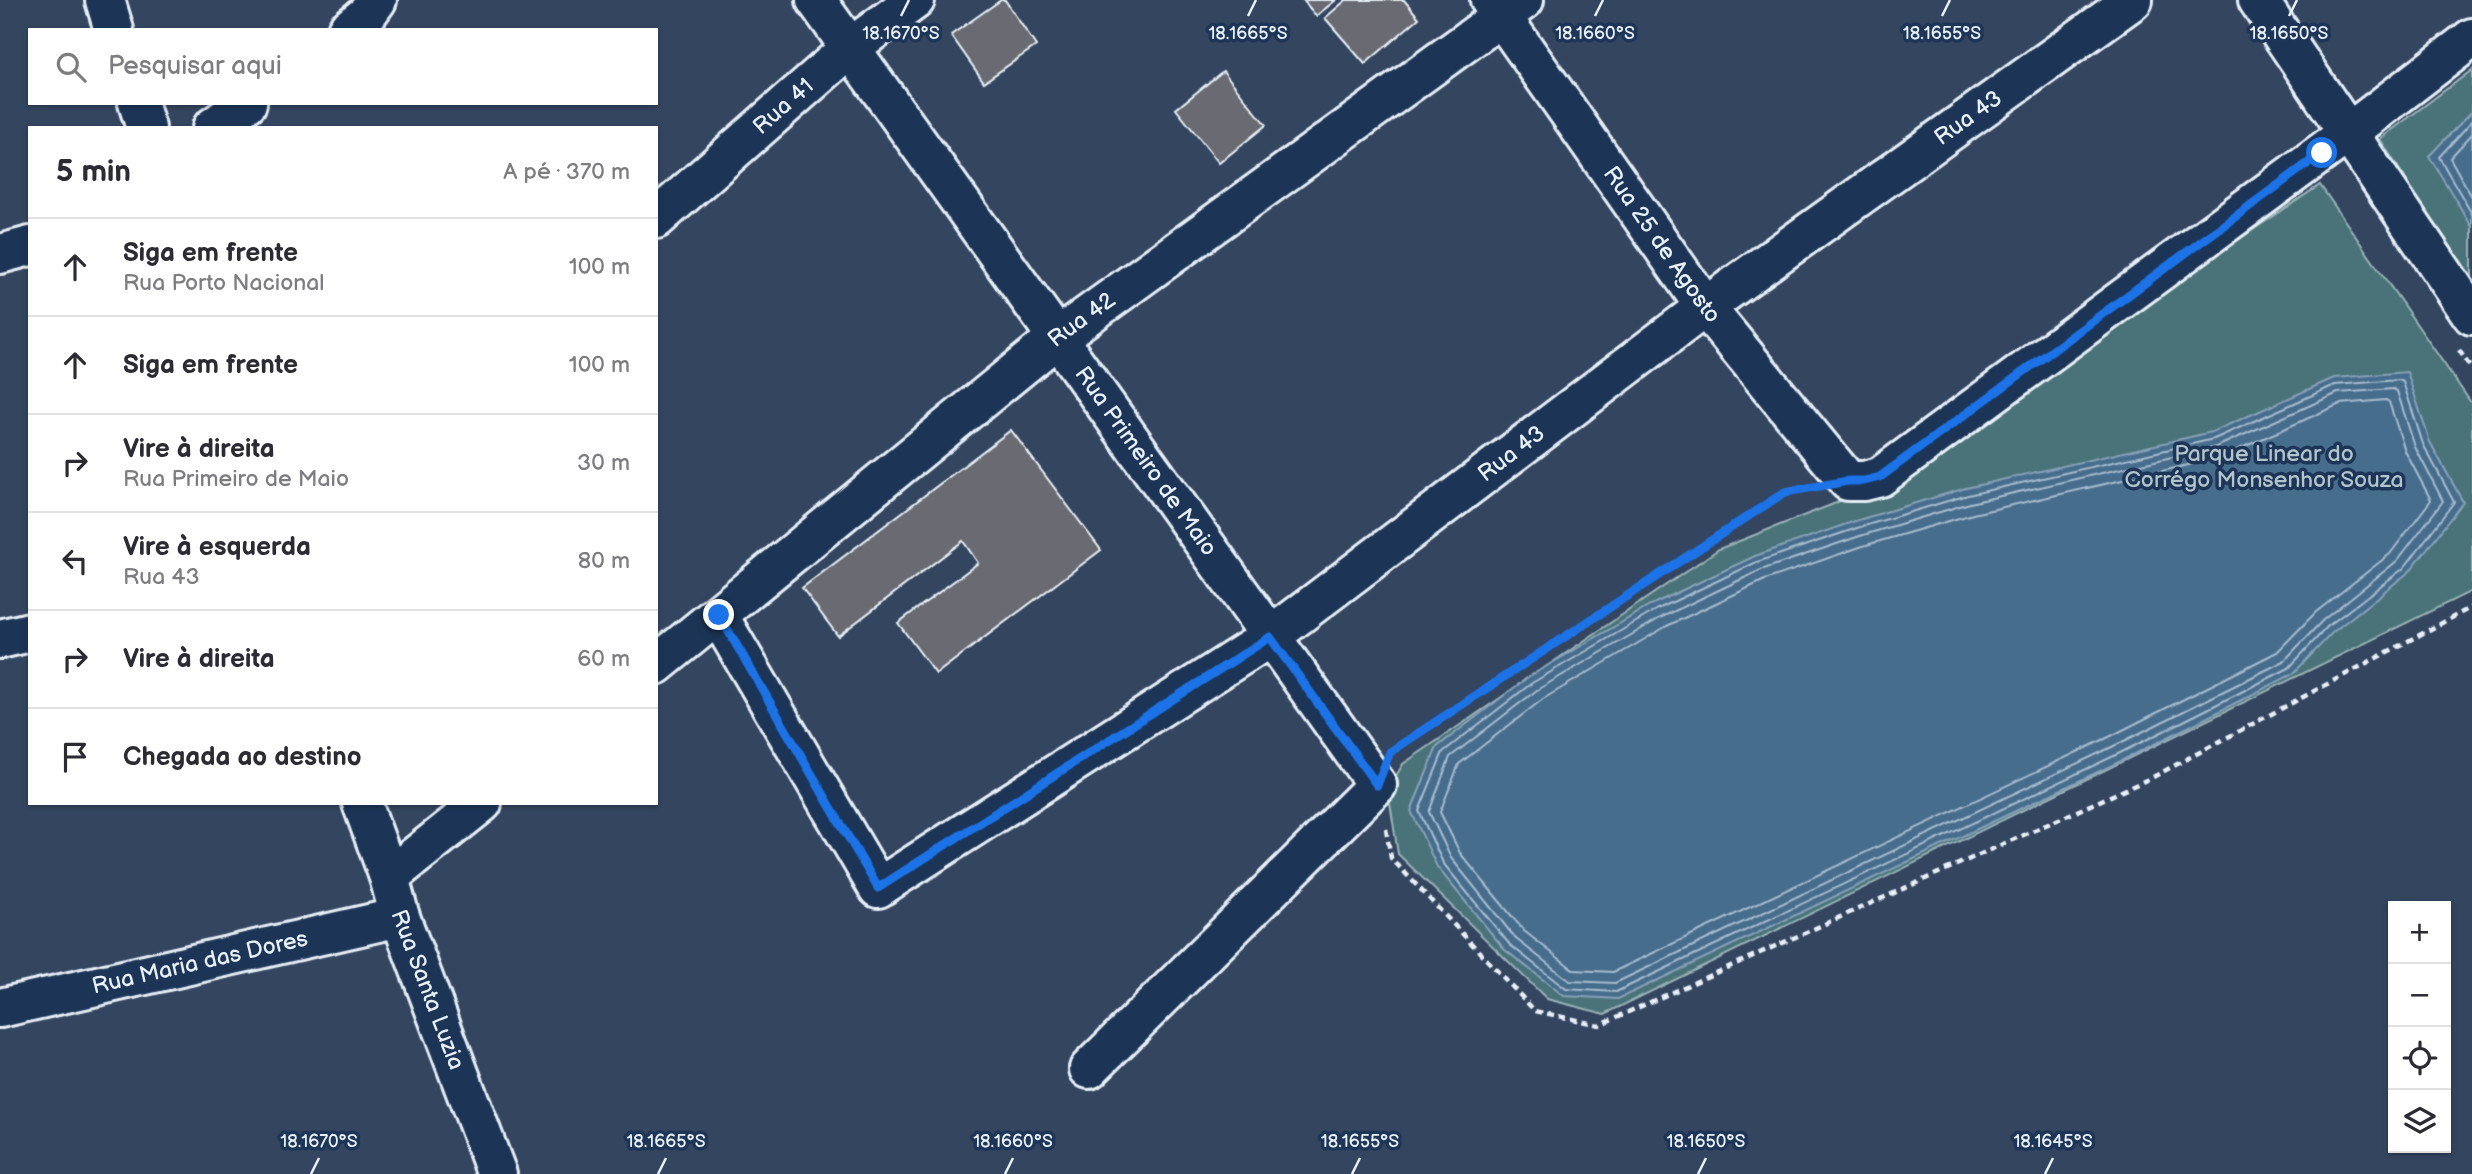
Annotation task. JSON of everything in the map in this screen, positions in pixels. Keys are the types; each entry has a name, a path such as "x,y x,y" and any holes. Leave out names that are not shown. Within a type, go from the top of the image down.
{"street":[{"path":"104,0 113,28"},
{"path":"350,28 367,14 377,0"},
{"name":"Rua Primeiro de Maio","path":"816,0 1377,785"},
{"name":"Rua 41","path":"658,217 851,47 915,0"},
{"name":"Rua 43","path":"719,615 878,888 1270,637 1705,307 2133,0"},
{"path":"2258,0 2472,315"},
{"name":"Rua 25 de Agosto","path":"1505,5 1705,307 1848,481"},
{"name":"Rua 42","path":"658,663 1058,337 1505,5"},
{"path":"1848,481 1880,477 2347,134 2472,38"},
{"path":"139,105 145,126"},
{"path":"215,126 244,105"},
{"path":"0,254 28,247"},
{"path":"0,639 28,632"},
{"path":"1089,1069 1377,785"},
{"name":"Rua Santa Luzia","path":"363,805 389,877 485,1171"},
{"path":"389,877 479,805"},
{"name":"Rua Maria das Dores","path":"0,1008 400,917"}],"path":[{"path":"1848,481 1785,492 1390,752 1377,785 1391,858 1535,1011 1599,1026 2154,777 2472,607"}],"green space":[{"path":"2472,70 2472,283 2380,139"},
{"name":"Parque Linear do Corrégo Monsenhor Souza","path":"2320,185 2472,404 2472,591 1605,1014 1547,999 1398,854 1388,790 1403,764 1719,549 1836,503 1891,473"}],"water":[{"path":"2472,111 2472,227 2429,156"},
{"name":"Parque Linear do Corrégo Monsenhor Souza","path":"2407,372 2430,442 2463,502 2409,572 2333,632 2293,674 2121,761 1618,999 1564,996 1505,950 1437,867 1411,811 1437,747 1528,677 1655,603 1755,556 1855,521 1966,488 2212,432 2334,378"}],"building":[{"path":"1001,0 1005,0 1036,46 984,82 951,35"},
{"path":"1303,0 1336,0 1316,16"},
{"path":"1346,0 1404,0 1419,18 1365,64 1325,18"},
{"path":"1223,71 1266,125 1219,163 1176,109"},
{"path":"1011,430 1101,550 936,674 898,623 978,563 963,541 838,636 802,588"}],"route":[{"path":"719,615 878,888 1270,637 1377,785 1390,752 1785,492 1880,477 2322,153"}]}
